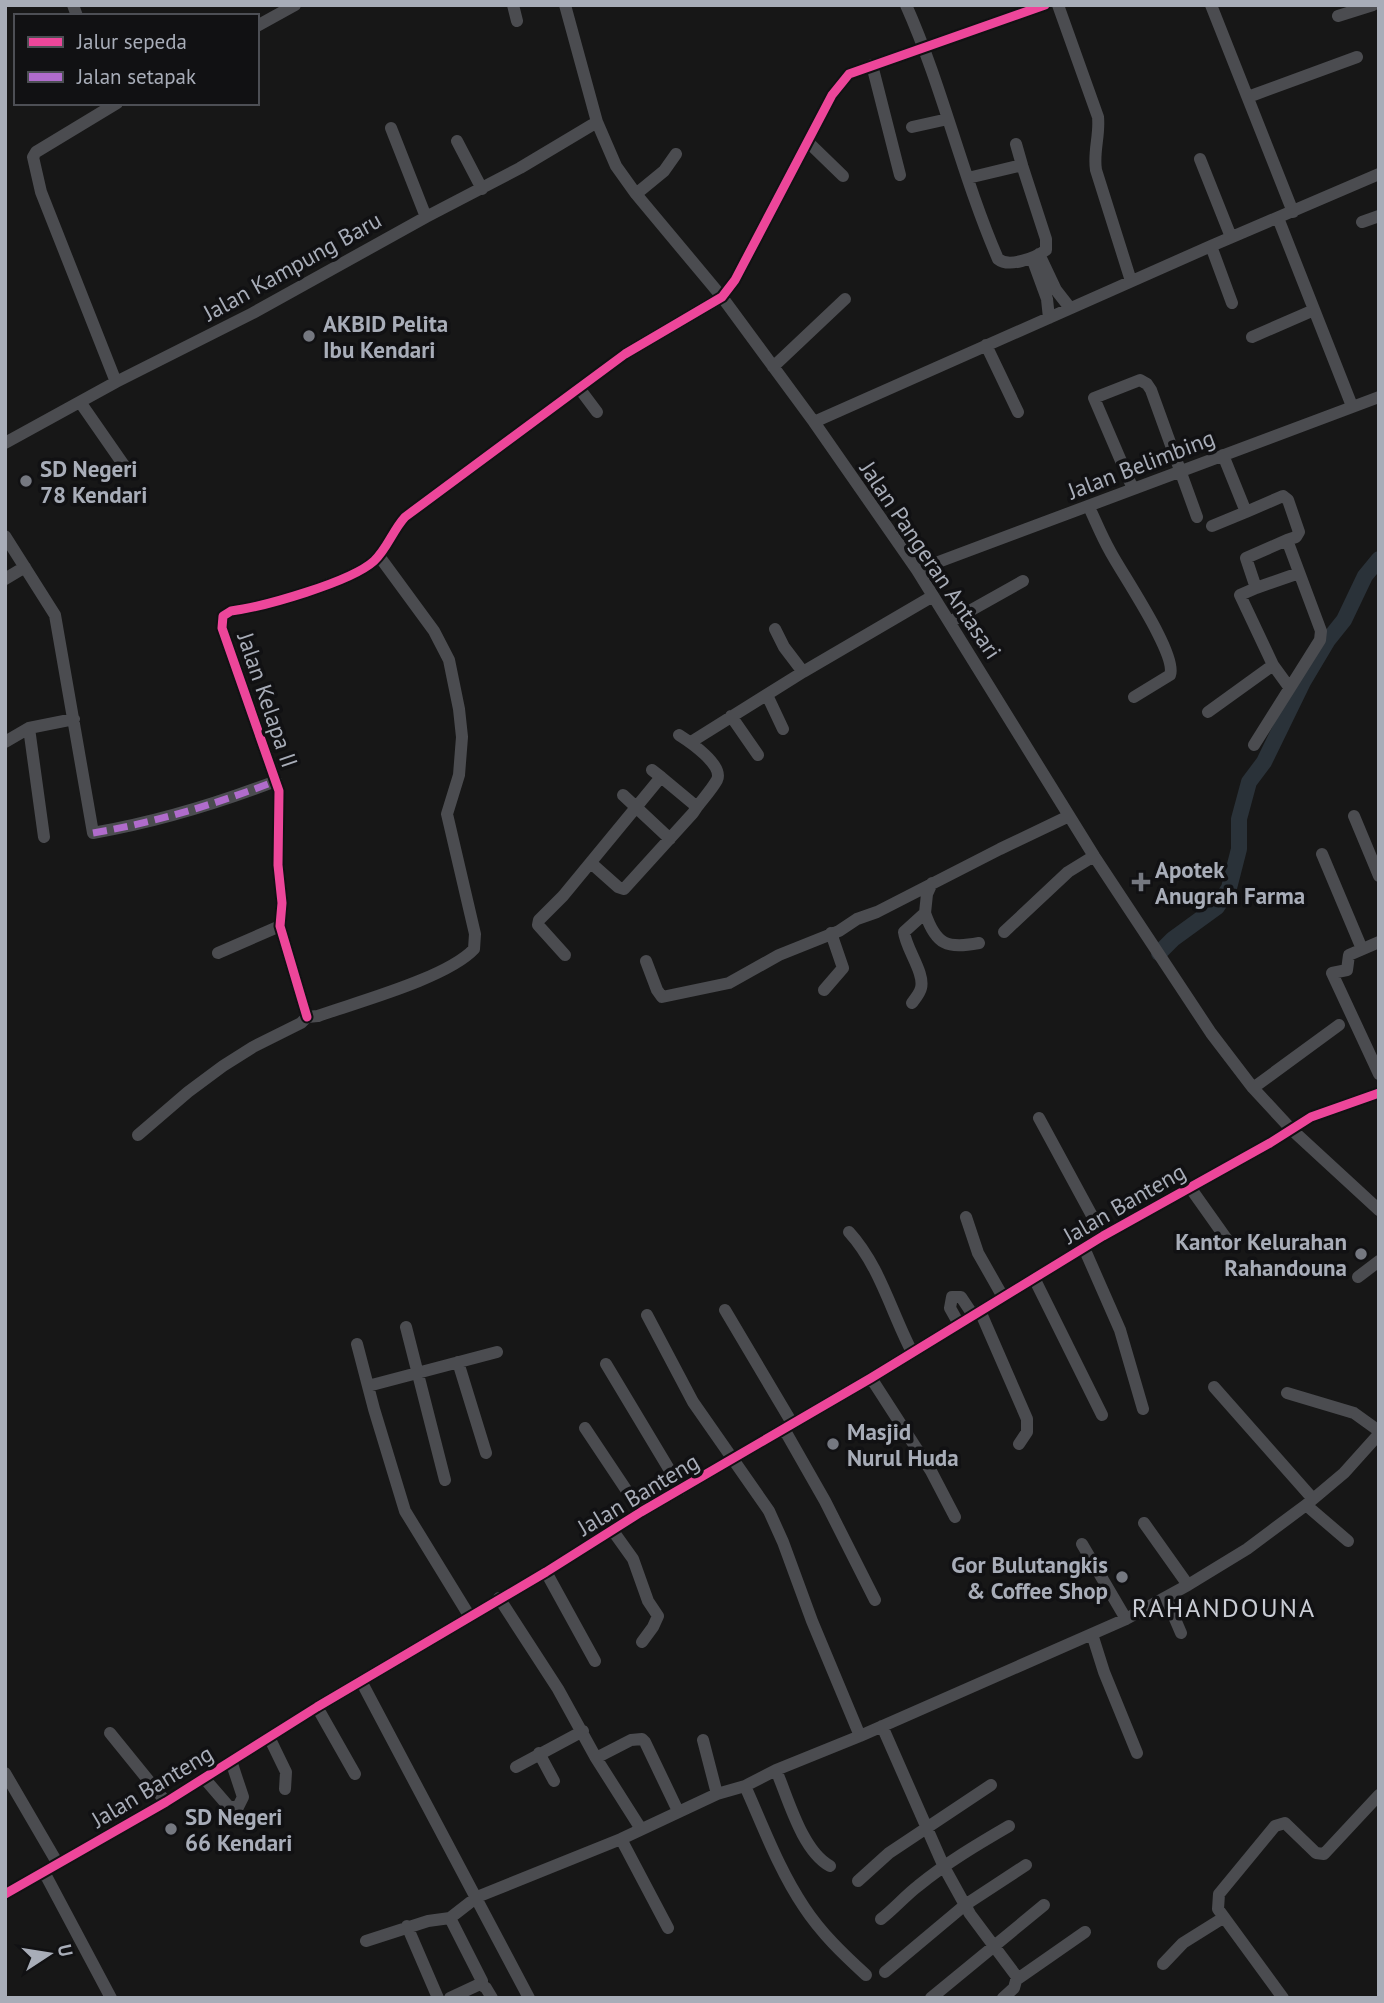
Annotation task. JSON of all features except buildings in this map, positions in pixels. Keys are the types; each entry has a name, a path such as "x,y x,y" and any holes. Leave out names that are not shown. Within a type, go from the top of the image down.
{"street":[{"path":"259,25 295,5"},
{"path":"513,5 517,21"},
{"name":"Jalan Pangeran Antasari","path":"565,5 597,121 613,160 636,194 722,297 814,422 917,570 1159,957 1253,1088 1291,1129 1378,1206"},
{"path":"906,5 924,46 958,153 1000,262 1006,263 1035,256 1046,250 1046,239 1016,144"},
{"path":"722,297 735,279 827,105 849,74 1045,5"},
{"path":"1058,5 1098,117 1096,170 1131,281"},
{"path":"1211,5 1293,212"},
{"path":"1338,16 1373,5"},
{"path":"1248,97 1357,57"},
{"path":"872,65 900,175"},
{"path":"111,105 36,152 33,157 41,192 116,382"},
{"path":"912,127 948,119"},
{"name":"Jalan Kampung Baru","path":"5,443 520,169 597,121"},
{"path":"391,128 426,217"},
{"path":"457,141 481,189"},
{"path":"809,143 843,176"},
{"path":"636,194 664,171 676,154"},
{"path":"1200,159 1231,237"},
{"path":"968,178 1022,165"},
{"path":"814,422 1379,174"},
{"path":"1362,222 1379,216"},
{"path":"1278,218 1352,406"},
{"path":"1211,246 1232,303"},
{"path":"1035,256 1070,308"},
{"path":"1035,256 1047,299 1049,318"},
{"name":"Jalan Kelapa II","path":"307,1017 281,926 282,903 278,865 280,797 222,628 223,616 231,611 270,603 365,568 379,556 405,517 625,354 722,297"},
{"path":"773,367 845,299"},
{"path":"1252,337 1314,310"},
{"path":"986,345 1018,412"},
{"path":"1133,489 1094,401 1096,397 1140,380 1147,384 1198,517"},
{"path":"579,388 597,412"},
{"name":"Jalan Belimbing","path":"917,570 1379,397"},
{"path":"80,402 130,474"},
{"path":"1223,455 1246,512"},
{"path":"1213,526 1286,497 1299,530 1298,535 1241,560 1256,588"},
{"path":"1089,507 1109,550 1156,629 1171,665 1170,675 1135,696"},
{"path":"5,536 55,615 93,833 167,818 276,781"},
{"path":"1254,745 1320,640 1321,631 1287,540"},
{"path":"138,1135 188,1092 253,1047 301,1023 307,1017 318,1016 439,972 459,962 476,946 447,814 459,775 462,737 449,660 434,631 379,556"},
{"path":"5,579 25,567"},
{"path":"1289,687 1273,666 1240,598 1242,594 1256,588 1299,573"},
{"path":"950,622 1023,581"},
{"path":"591,863 618,887 624,889 697,807 718,776 714,764 685,738 731,716 933,596"},
{"path":"775,629 784,647 803,672"},
{"path":"1208,712 1273,666"},
{"path":"767,695 783,729"},
{"path":"731,716 758,755"},
{"path":"5,742 29,728 74,719"},
{"path":"29,728 44,837"},
{"path":"565,955 538,923 638,807 657,773 697,807"},
{"path":"623,795 670,839"},
{"path":"646,961 657,990 665,997 729,983 779,955 877,912 1069,816"},
{"path":"1354,816 1379,876"},
{"path":"1322,854 1362,949"},
{"path":"1004,932 1068,872 1094,856"},
{"path":"932,883 925,902 925,914 930,928 946,944 958,947 979,943"},
{"path":"912,1003 922,983 904,932 925,914"},
{"path":"218,953 281,926"},
{"path":"824,990 843,968 831,933"},
{"path":"1379,942 1349,955 1347,970 1332,973 1379,1074"},
{"path":"1253,1088 1339,1025"},
{"name":"Jalan Banteng","path":"5,1894 166,1802 317,1707 871,1378 1103,1236 1270,1143 1311,1117 1379,1093"},
{"path":"1039,1118 1103,1236"},
{"path":"1189,1186 1228,1241"},
{"path":"966,1217 978,1253 1003,1297"},
{"path":"849,1232 860,1244 876,1271 895,1320 912,1352"},
{"path":"1084,1248 1119,1330 1143,1409"},
{"path":"1358,1276 1379,1261"},
{"path":"1034,1278 1102,1415"},
{"path":"960,1324 950,1308 952,1297 961,1297 977,1313 1027,1419 1027,1432 1019,1444"},
{"path":"725,1311 788,1426 875,1600"},
{"path":"647,1315 693,1402 756,1491 783,1542 860,1736"},
{"path":"406,1328 445,1480"},
{"path":"358,1344 405,1511 470,1616"},
{"path":"368,1386 497,1352"},
{"path":"458,1362 486,1453"},
{"path":"606,1364 681,1489"},
{"path":"871,1378 931,1471 955,1517"},
{"path":"1214,1387 1310,1502 1348,1541"},
{"path":"366,1941 407,1926 450,1918 477,1897 621,1839 678,1811 745,1786 776,1770 860,1736 1126,1619 1188,1586 1247,1549 1310,1502 1344,1473 1379,1433 1354,1413 1287,1393"},
{"path":"585,1428 642,1512"},
{"path":"1144,1523 1188,1586"},
{"path":"613,1531 633,1559 648,1601 657,1616 642,1642"},
{"path":"1082,1544 1126,1619"},
{"path":"546,1572 595,1661"},
{"path":"499,1598 641,1829"},
{"path":"1166,1598 1181,1633"},
{"path":"1093,1634 1104,1672 1137,1753"},
{"path":"361,1681 529,1998"},
{"path":"317,1707 355,1774"},
{"path":"882,1726 944,1867 965,1905 1015,1973 1014,1988 1003,1998"},
{"path":"516,1766 583,1731"},
{"path":"110,1733 166,1802"},
{"path":"269,1737 286,1772 285,1789"},
{"path":"596,1758 631,1740 642,1739 678,1811"},
{"path":"703,1740 718,1794"},
{"path":"539,1753 554,1781"},
{"path":"204,1778 229,1807 237,1807 243,1797 231,1761"},
{"path":"776,1770 807,1843 817,1857 830,1866"},
{"path":"5,1773 58,1864"},
{"path":"858,1881 889,1853 926,1826 991,1784"},
{"path":"745,1786 794,1892 835,1947 866,1975"},
{"path":"1283,1998 1223,1918 1218,1909 1219,1894 1275,1826 1285,1823 1316,1853 1324,1854 1379,1795"},
{"path":"881,1919 944,1867 1009,1825"},
{"path":"621,1839 668,1928"},
{"path":"885,1972 965,1905 1026,1865"},
{"path":"44,1872 111,1998"},
{"path":"931,1998 1044,1905"},
{"path":"450,1918 482,1977 480,1984 450,1998"},
{"path":"1163,1964 1183,1943 1223,1918"},
{"path":"407,1926 438,1998"},
{"path":"1016,1980 1085,1932"},
{"path":"480,1984 492,1998"}],"waterway":[{"path":"1159,953 1173,939 1217,907 1229,888 1239,849 1239,819 1249,782 1264,762 1303,682 1328,640 1344,620 1365,576 1379,559"}],"marked path":[{"path":"93,833 186,812 276,781"}],"cycle path":[{"path":"307,1017 280,926 282,903 278,865 279,791 222,628 223,616 231,611 327,585 363,569 379,556 405,517 625,354 722,297 735,280 832,95 849,74 1045,5"},
{"path":"5,1894 166,1802 317,1707 546,1572 641,1512 871,1378 1103,1236 1270,1143 1311,1117 1379,1093"}],"place":[{"name":"AKBID Pelita Ibu Kendari","path":"309,336"},
{"name":"SD Negeri 78 Kendari","path":"26,481"},
{"name":"Apotek Anugrah Farma","path":"1141,882"},
{"name":"Kantor Kelurahan Rahandouna","path":"1361,1254"},
{"name":"Masjid Nurul Huda","path":"833,1444"},
{"name":"Gor Bulutangkis & Coffee Shop","path":"1122,1577"},
{"name":"SD Negeri 66 Kendari","path":"171,1829"}],"district":[{"name":"RAHANDOUNA","path":"1224,1607"}]}
